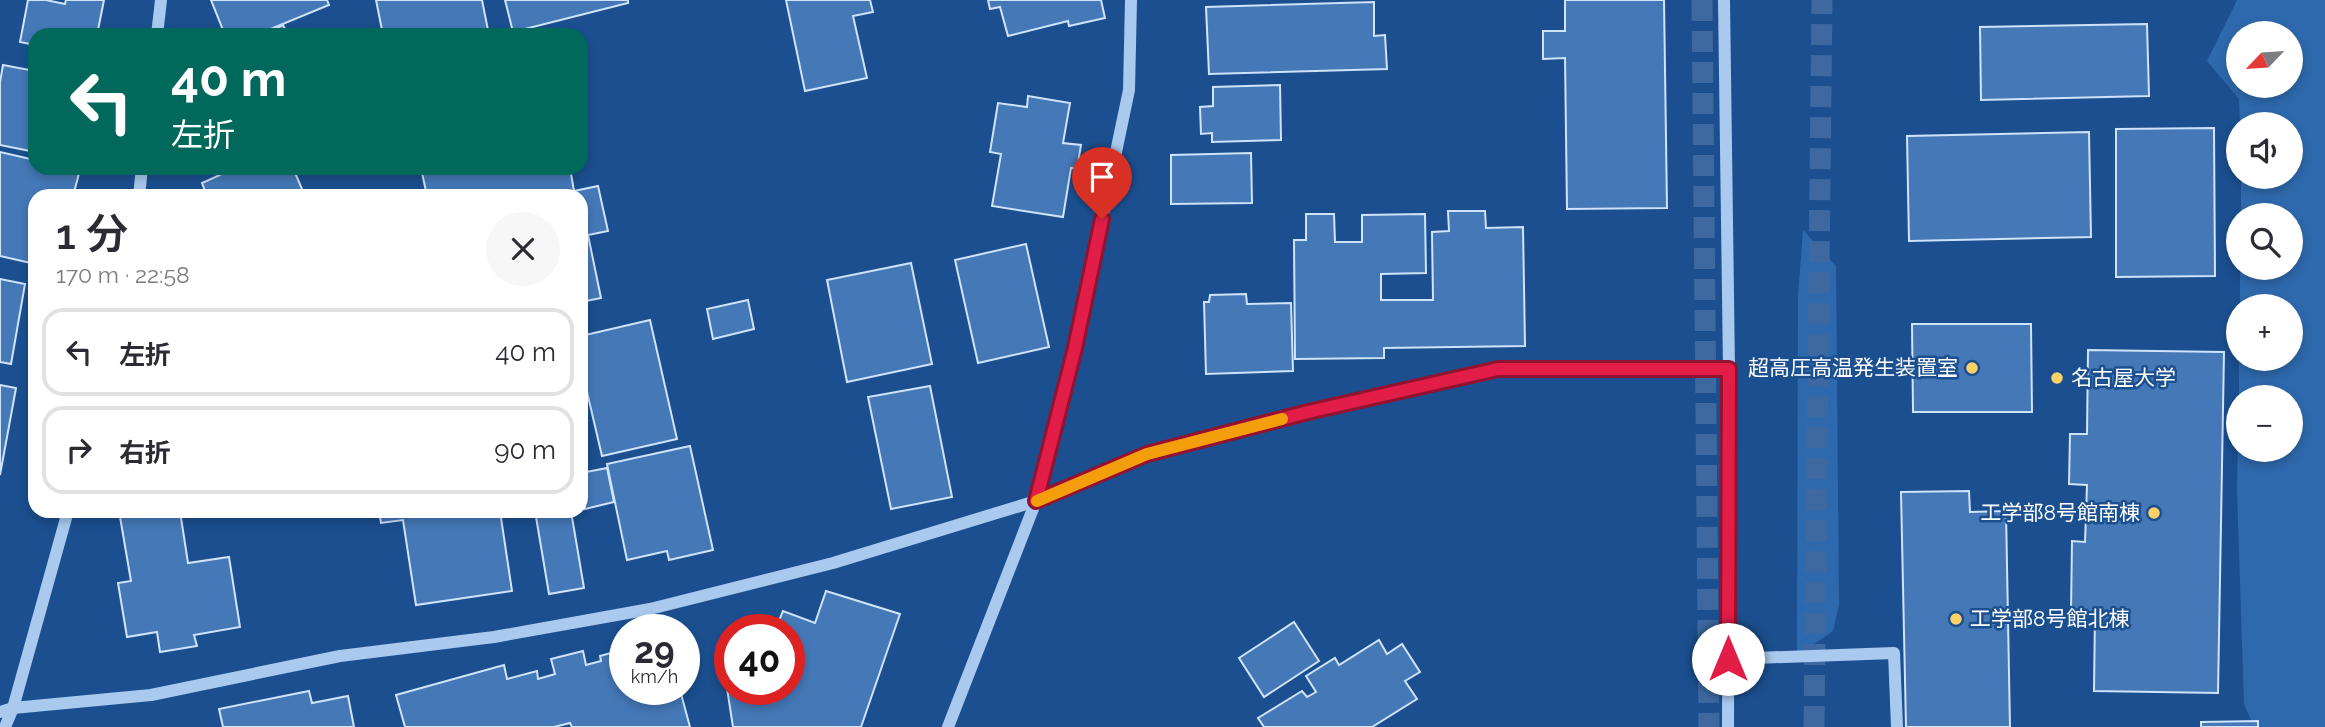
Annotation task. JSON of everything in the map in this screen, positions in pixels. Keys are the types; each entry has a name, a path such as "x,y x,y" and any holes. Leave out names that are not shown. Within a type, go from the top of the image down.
{"street":[{"path":"158,28 161,0"},
{"path":"948,727 1036,501 1075,348 1129,90 1131,0"},
{"path":"1724,0 1729,369 1728,727"},
{"path":"0,712 13,708 151,695 340,656 494,637 650,609 833,563 1036,501 1147,454 1308,412 1498,369 1729,369"},
{"path":"5,727 13,708 66,518"},
{"path":"1728,659 1894,653 1897,727"}],"shaded area":[{"path":"2237,0 2325,0 2325,727 2254,727 2244,704 2237,462 2303,462 2303,385 2239,385 2239,371 2303,371 2303,294 2240,294 2240,280 2303,280 2303,203 2241,203 2241,189 2303,189 2303,112 2240,112 2239,99 2303,98 2303,21 2227,21"},
{"path":"2226,22 2226,84 2207,61"},
{"path":"1803,230 1836,266 1839,605 1833,631 1797,656 1798,295"}],"building":[{"path":"28,0 65,4 66,0 104,0 98,28 28,28 28,44 20,42"},
{"path":"211,0 327,0 329,5 273,28 222,28"},
{"path":"376,0 482,0 488,28 382,28"},
{"path":"505,0 628,0 628,3 529,28 512,28"},
{"path":"786,0 870,0 873,12 853,16 867,78 805,91"},
{"path":"988,0 1101,0 1105,18 1069,26 1068,21 1008,36 1000,7 990,9"},
{"path":"1565,0 1664,0 1667,208 1567,209 1565,58 1543,59 1543,31 1565,31"},
{"path":"1374,2 1374,36 1385,35 1387,69 1209,74 1206,7"},
{"path":"2147,24 2149,96 1981,100 1980,27"},
{"path":"3,65 28,70 28,151 0,145 0,82"},
{"path":"1280,85 1281,140 1212,142 1212,133 1201,134 1200,107 1213,106 1213,87"},
{"path":"1028,96 1070,103 1063,143 1081,145 1077,169 1071,168 1063,217 992,206 1001,154 990,152 998,103 1027,107"},
{"path":"2214,128 2215,276 2116,277 2116,129"},
{"path":"2089,132 2091,237 1909,241 1907,136"},
{"path":"0,152 28,158 28,175 79,175 75,189 28,189 28,262 0,256"},
{"path":"1251,153 1252,203 1171,204 1171,155"},
{"path":"220,175 296,175 302,189 204,189 202,183"},
{"path":"422,175 571,175 574,189 426,189"},
{"path":"598,186 608,231 588,235 588,189 584,189"},
{"path":"1448,211 1485,211 1486,228 1523,227 1525,346 1384,348 1384,358 1295,359 1294,240 1306,240 1306,214 1334,214 1335,242 1362,242 1362,215 1425,214 1426,273 1381,274 1381,300 1433,300 1432,232 1449,231"},
{"path":"588,235 601,298 588,301"},
{"path":"1026,244 1049,347 978,363 955,260"},
{"path":"911,263 932,364 847,382 827,280"},
{"path":"0,279 25,284 11,364 0,362"},
{"path":"1246,294 1247,304 1291,303 1293,371 1206,374 1204,302 1209,302 1210,295"},
{"path":"748,300 754,329 713,339 707,309"},
{"path":"650,320 677,439 602,456 588,396 588,334"},
{"name":"超高圧高温発生装置室","path":"1912,324 2031,324 2032,412 1913,412"},
{"name":"工学部8号館南棟","path":"2088,350 2224,352 2218,693 2094,691 2095,613 2071,612 2072,541 2085,542 2087,485 2069,484 2070,434 2087,434"},
{"path":"0,385 16,388 0,475"},
{"path":"930,386 952,497 891,509 868,397"},
{"path":"690,446 713,550 669,560 667,551 627,560 607,464"},
{"path":"607,468 614,502 588,508 588,472"},
{"name":"工学部8号館北棟","path":"1969,491 1970,512 2006,511 2010,727 1906,727 1901,492"},
{"path":"120,518 181,518 188,563 229,557 240,627 194,635 197,646 160,652 157,632 127,637 118,583 131,581"},
{"path":"380,518 501,518 512,591 416,605 403,520 381,523"},
{"path":"536,518 572,518 584,588 549,594"},
{"path":"826,591 900,614 861,727 733,727 730,705 805,705 805,619 815,623"},
{"path":"1294,622 1319,661 1264,697 1239,658"},
{"path":"1379,640 1387,654 1402,644 1420,672 1405,681 1417,699 1372,727 1264,727 1258,718 1302,691 1307,697 1316,692 1306,676 1335,658 1339,665"},
{"path":"583,651 586,665 601,661 600,656 609,653 609,705 684,705 690,727 572,727 570,723 554,727 405,727 396,695 504,665 507,679 537,671 538,679 555,674 551,659"},
{"path":"309,691 312,703 348,696 354,727 223,727 219,709"},
{"path":"2258,721 2258,727 2201,727 2201,722"}],"tunnel":[{"path":"1702,0 1709,727"},
{"path":"1814,727 1822,0"}],"slow traffic":[{"path":"1037,501 1147,454 1282,419"}],"place":[{"name":"超高圧高温発生装置室","path":"1972,368"},
{"name":"名古屋大学","path":"2057,378"},
{"name":"工学部8号館南棟","path":"2154,513"},
{"name":"工学部8号館北棟","path":"1956,619"}],"route":[{"path":"1102,219 1075,348 1036,501 1147,454 1308,412 1498,369 1729,369 1728,659"}]}
